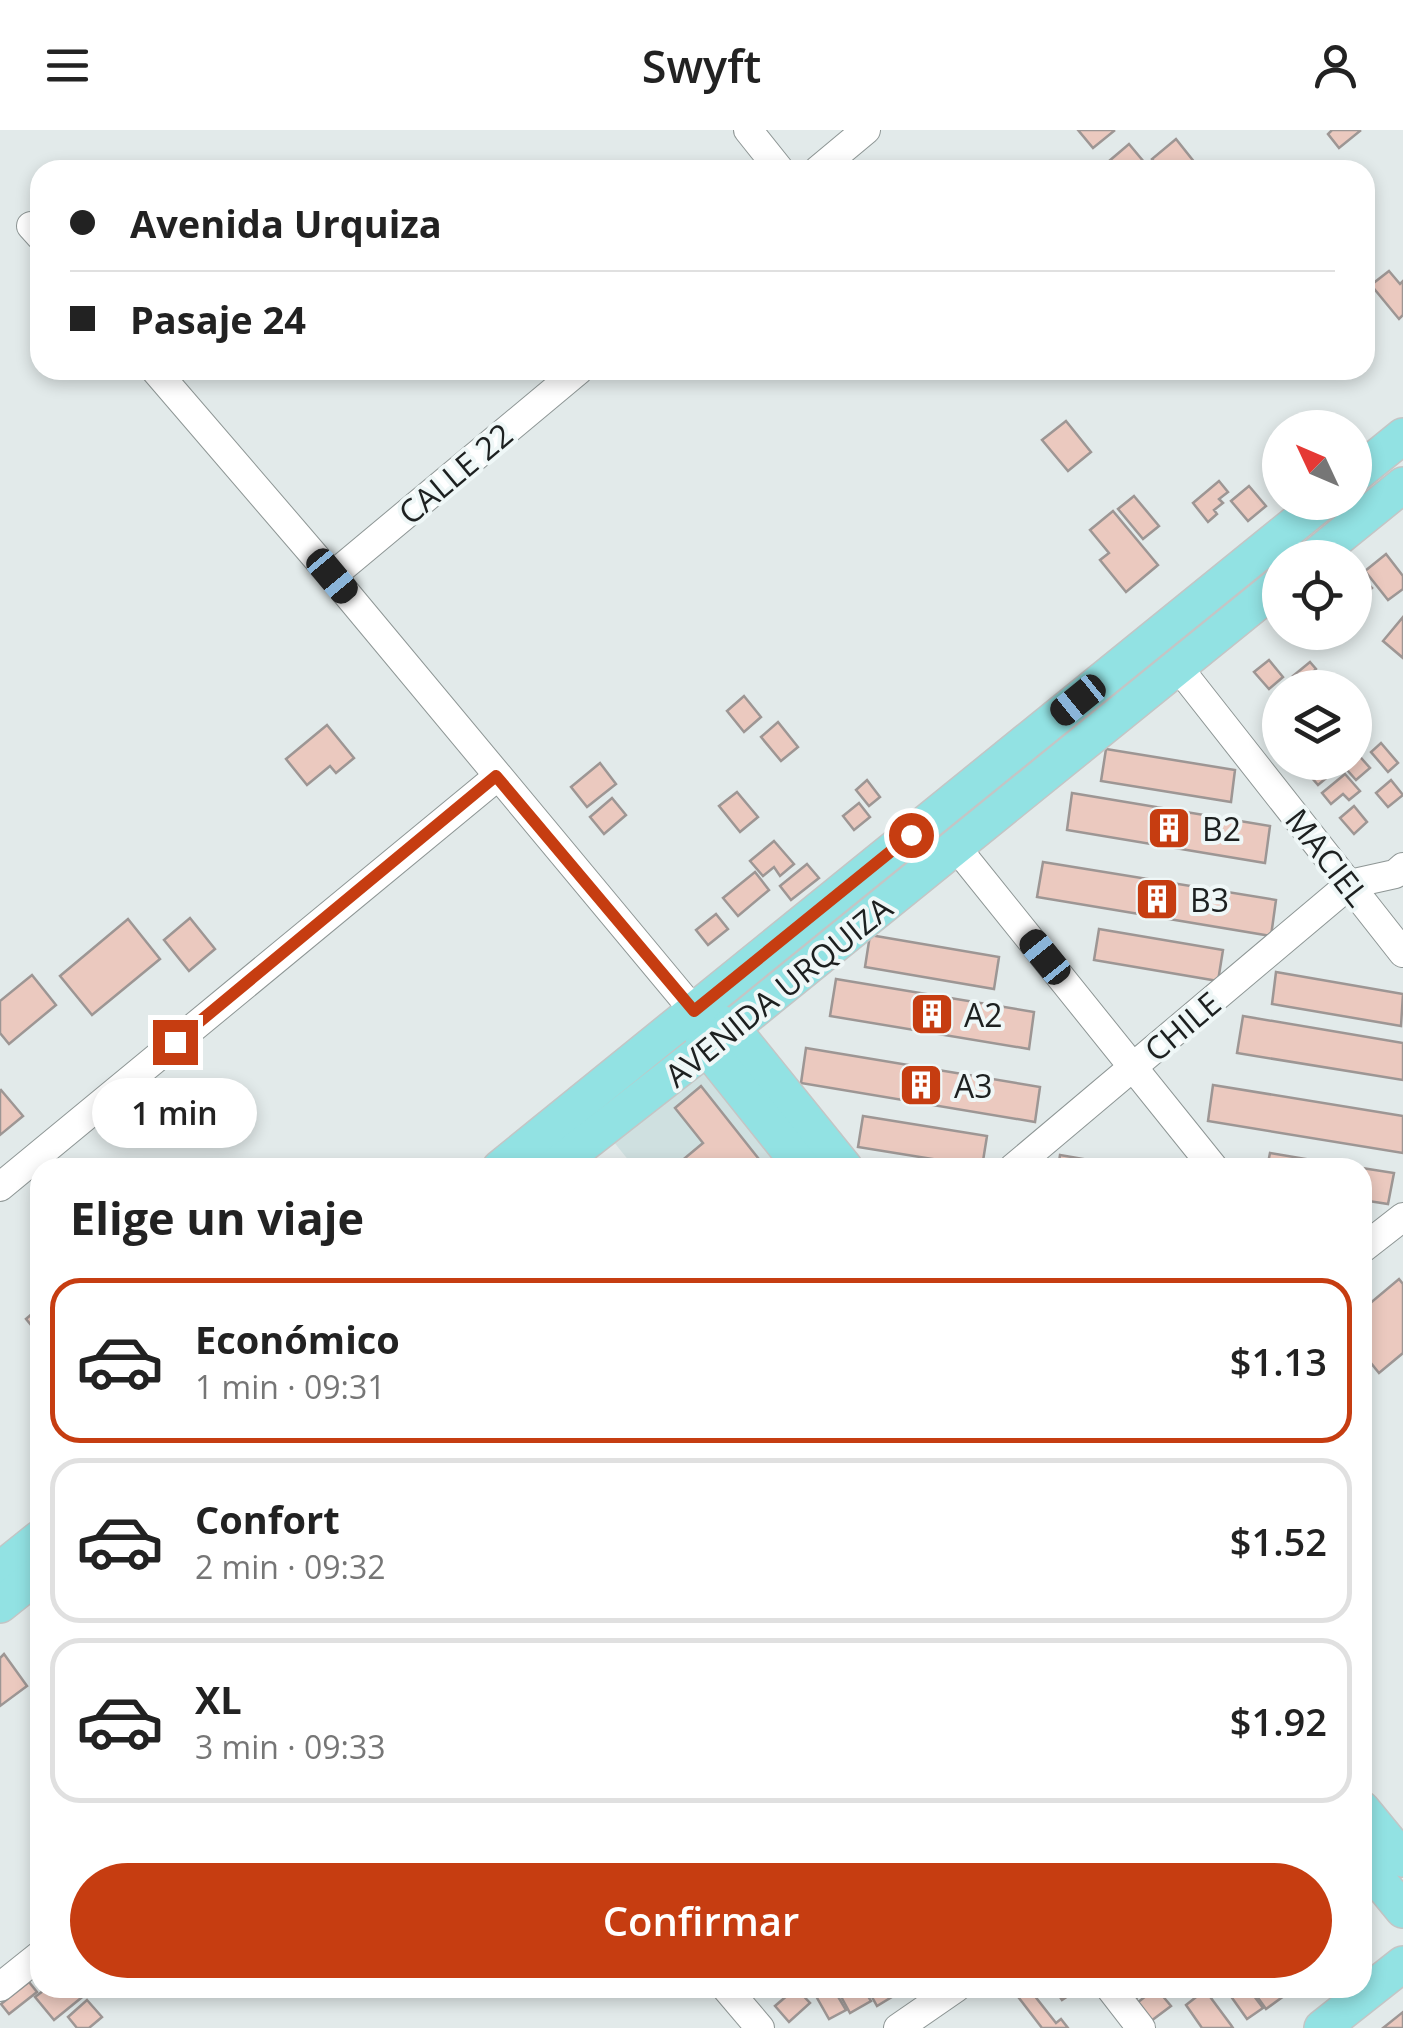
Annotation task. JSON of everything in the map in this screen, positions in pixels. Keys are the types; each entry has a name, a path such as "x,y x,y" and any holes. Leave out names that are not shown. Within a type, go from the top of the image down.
{"main road":[{"path":"1372,462 1403,436"},
{"path":"1337,540 1401,491"},
{"name":"AVENIDA URQUIZA","path":"512,1158 1300,520"},
{"name":"AVENIDA URQUIZA","path":"566,1158 720,1038 1262,599"},
{"path":"694,1011 834,1158"},
{"path":"720,1038 797,1158"},
{"path":"0,1570 30,1546"},
{"path":"0,1605 30,1581"},
{"path":"1372,1821 1403,1859"},
{"path":"1372,1872 1403,1910"},
{"path":"1372,1988 1403,1964"},
{"path":"1322,2028 1360,1998"}],"street":[{"path":"748,130 772,160"},
{"path":"830,160 866,130"},
{"path":"164,380 694,1011"},
{"name":"CALLE 22","path":"332,576 566,380"},
{"name":"MACIEL","path":"1178,667 1403,953"},
{"path":"35,1158 496,776"},
{"path":"956,847 1206,1158"},
{"path":"1350,884 1395,874 1403,867"},
{"name":"CHILE","path":"1025,1158 1350,884"},
{"path":"0,1187 30,1162"},
{"path":"1372,1241 1403,1217"},
{"path":"0,1987 30,1963"},
{"path":"734,1998 760,2028"},
{"path":"898,2028 942,1998"},
{"path":"1118,1998 1141,2028"}],"shaded area":[{"path":"704,1068 778,1158 627,1158 613,1141"}],"building":[{"path":"1078,130 1113,130 1114,131 1093,148"},
{"path":"1332,130 1360,131 1339,148 1328,134"},
{"path":"1176,139 1193,160 1153,160"},
{"path":"1129,144 1142,160 1110,160"},
{"path":"1389,271 1400,284 1403,281 1403,315 1399,319 1375,290 1375,282"},
{"path":"1066,421 1091,452 1068,471 1042,440"},
{"path":"1219,481 1228,492 1219,499 1223,503 1208,522 1193,503"},
{"path":"1249,486 1262,501 1262,509 1248,521 1231,501"},
{"path":"1134,496 1159,526 1143,539 1118,509"},
{"path":"1113,511 1158,565 1126,592 1100,560 1109,553 1090,530"},
{"path":"1386,554 1403,576 1403,589 1388,600 1372,580 1372,565"},
{"path":"1403,617 1403,658 1383,641"},
{"path":"1269,660 1277,670 1262,670 1262,681 1254,672"},
{"path":"1310,662 1316,669 1315,670 1300,670"},
{"path":"744,696 761,717 744,732 727,711"},
{"path":"778,722 798,747 781,761 761,737"},
{"path":"327,725 354,758 336,773 330,766 307,785 286,759"},
{"path":"1381,743 1398,763 1388,772 1372,751"},
{"path":"1106,749 1235,770 1231,802 1101,781"},
{"path":"600,763 616,784 587,807 571,787"},
{"path":"867,780 880,797 869,806 856,790"},
{"path":"1338,780 1350,780 1360,791 1349,800 1343,794 1331,804 1322,793"},
{"path":"1391,780 1403,795 1388,807 1376,793"},
{"path":"737,792 758,817 740,832 719,806"},
{"name":"B2","path":"1072,793 1270,826 1265,863 1067,830"},
{"path":"612,798 626,815 604,834 590,817"},
{"path":"859,803 870,817 854,830 843,816"},
{"path":"1354,806 1367,822 1354,834 1340,818"},
{"path":"774,841 794,864 780,876 774,867 763,876 750,861"},
{"name":"B3","path":"1043,862 1276,900 1271,936 1037,897"},
{"path":"807,864 819,878 791,900 780,886"},
{"path":"755,872 769,890 738,916 723,898"},
{"path":"716,914 728,929 708,945 696,930"},
{"path":"190,918 215,949 189,971 164,940"},
{"path":"128,919 160,959 92,1015 60,976"},
{"path":"1099,929 1223,950 1218,981 1094,960"},
{"path":"870,935 999,957 994,989 865,967"},
{"path":"1276,972 1403,994 1401,1026 1272,1004"},
{"path":"32,975 56,1005 9,1044 0,1033 0,1001"},
{"name":"A2","path":"836,979 1034,1012 1029,1049 830,1016"},
{"path":"1243,1016 1403,1043 1403,1080 1237,1053"},
{"name":"A3","path":"806,1048 1040,1087 1035,1122 801,1083"},
{"path":"1213,1085 1403,1116 1403,1153 1208,1121"},
{"path":"701,1086 758,1158 685,1158 703,1143 675,1108"},
{"path":"0,1091 23,1116 0,1135"},
{"path":"863,1116 987,1136 983,1158 926,1158 858,1147"},
{"path":"1270,1153 1300,1158 1269,1158"},
{"path":"1372,1170 1394,1173 1388,1204 1372,1202"},
{"path":"1399,1279 1403,1284 1403,1353 1379,1373 1372,1364 1372,1302"},
{"path":"4,1654 27,1686 0,1706 0,1658"},
{"path":"30,1983 30,1998 9,2014 1,2004"},
{"path":"36,1998 81,1998 54,2020"},
{"path":"784,1998 805,1998 810,2003 789,2022 775,2006"},
{"path":"817,1998 839,1998 846,2010 829,2019"},
{"path":"842,1998 869,1998 871,2001 850,2013"},
{"path":"873,1998 890,1998 877,2006"},
{"path":"1019,1998 1036,1998 1056,2023 1061,2019 1068,2028 1042,2028"},
{"path":"1143,1998 1164,1998 1171,2006 1151,2021 1137,2003"},
{"path":"1195,1998 1211,1998 1233,2028 1202,2028 1186,2005"},
{"path":"1232,1998 1256,1998 1263,2008 1247,2019"},
{"path":"1258,1998 1281,1998 1266,2009"},
{"path":"87,2000 102,2017 89,2028 77,2028 68,2017"},
{"path":"1403,2012 1403,2028 1383,2028"}],"place":[{"name":"B2","path":"1169,828"},
{"name":"B3","path":"1157,899"},
{"name":"A2","path":"932,1014"},
{"name":"A3","path":"921,1085"}],"route":[{"path":"175,1042 496,776 694,1011 911,835"}]}
